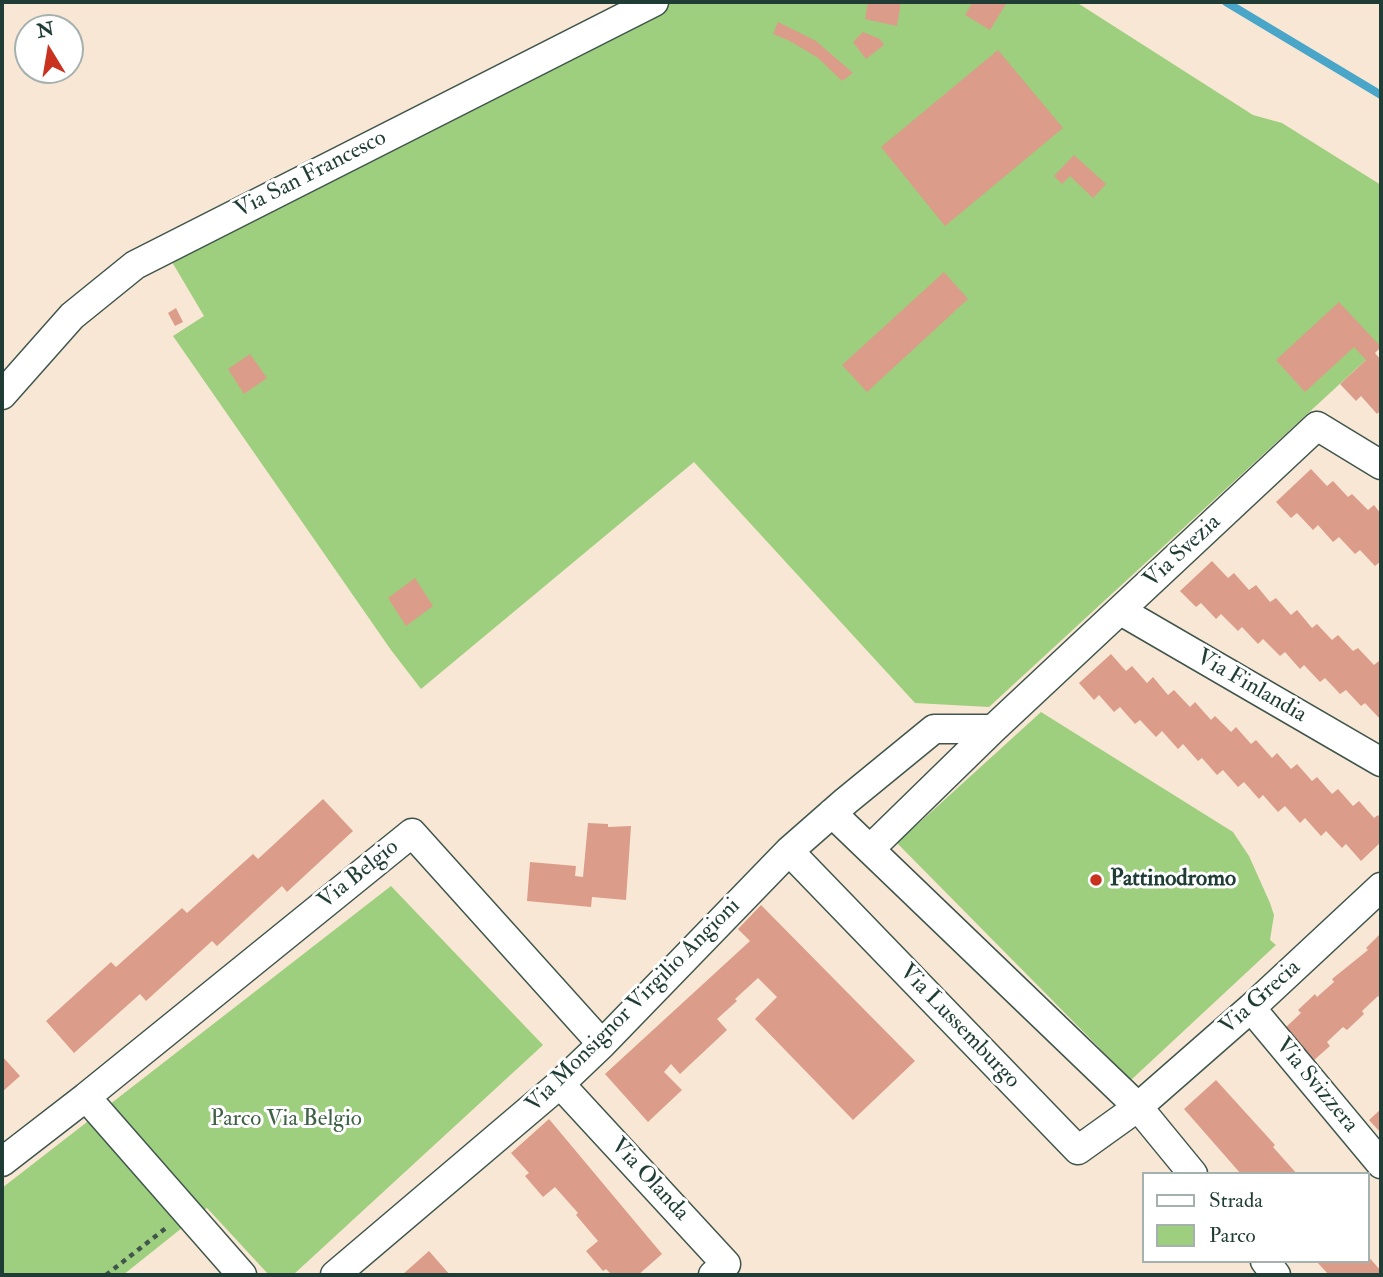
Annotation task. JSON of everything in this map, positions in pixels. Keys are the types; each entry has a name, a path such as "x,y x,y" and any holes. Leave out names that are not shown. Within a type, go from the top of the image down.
{"street":[{"name":"Via San Francesco","path":"2,395 72,316 135,265 654,2"},
{"name":"Via Svezia","path":"870,849 993,729 1317,426 1381,465"},
{"name":"Via Finlandia","path":"1121,611 1381,762"},
{"path":"993,729 934,729 832,813 1139,1107 1191,1172"},
{"name":"Via Monsignor Virgilio Angioni","path":"335,1275 560,1084 789,851 832,813"},
{"name":"Via Belgio","path":"2,1161 86,1097 412,833 602,1044"},
{"name":"Via Lussemburgo","path":"789,851 1077,1150 1139,1107"},
{"name":"Via Grecia","path":"1139,1107 1381,887"},
{"name":"Via Svizzera","path":"1251,1008 1381,1164"},
{"name":"Via Olanda","path":"560,1084 726,1264 713,1275"},
{"path":"86,1097 242,1275"}],"path":[{"path":"106,1275 187,1212"}],"green space":[{"path":"663,2 1076,2 1253,115 1282,123 1381,185 1381,346 989,707 915,703 694,462 421,689 391,650 173,336 204,316 172,262"},
{"name":"Pattinodromo","path":"1041,712 1233,832 1249,856 1274,915 1270,940 1276,945 1131,1080 897,843"},
{"name":"Parco Via Belgio","path":"391,886 543,1045 293,1275 269,1275 207,1208 123,1275 2,1275 2,1188"}],"building":[{"path":"868,2 901,2 897,26 865,19"},
{"path":"973,2 1006,4 990,30 965,15"},
{"path":"778,22 816,41 853,73 842,81 818,58 773,34"},
{"path":"863,32 880,39 884,45 866,59 853,42"},
{"path":"998,50 1063,128 945,226 881,147"},
{"path":"1074,155 1106,184 1093,198 1070,176 1062,184 1054,176"},
{"path":"944,272 968,299 867,392 842,365"},
{"path":"1339,302 1381,347 1375,353 1381,360 1381,410 1377,414 1361,396 1356,401 1340,384 1366,360 1354,347 1305,392 1276,360"},
{"path":"176,308 183,322 175,326 168,313"},
{"path":"250,354 267,378 244,394 228,369"},
{"path":"1311,469 1327,486 1333,481 1348,497 1352,494 1368,510 1374,505 1381,514 1381,561 1375,566 1360,550 1355,554 1339,537 1333,542 1318,525 1313,530 1297,513 1291,518 1276,502"},
{"path":"1212,561 1228,578 1234,573 1249,590 1256,585 1270,602 1276,598 1291,615 1297,610 1312,628 1317,624 1332,640 1338,635 1353,651 1358,648 1374,665 1379,661 1381,720 1365,703 1361,706 1346,690 1340,694 1325,678 1320,682 1304,665 1300,669 1285,652 1280,656 1263,639 1258,644 1242,627 1238,631 1221,614 1216,619 1201,603 1196,607 1180,591"},
{"path":"415,578 433,606 406,626 388,598"},
{"path":"1111,654 1126,671 1132,666 1147,683 1153,677 1168,695 1174,690 1190,707 1195,702 1211,720 1215,716 1231,732 1236,727 1251,744 1256,740 1272,758 1277,753 1291,769 1297,764 1312,781 1317,777 1332,794 1338,789 1353,806 1359,801 1374,818 1378,815 1381,818 1381,842 1361,861 1346,844 1342,848 1326,831 1321,836 1305,818 1300,823 1285,806 1278,812 1263,795 1259,799 1244,782 1238,787 1223,770 1217,775 1202,758 1198,761 1183,744 1178,749 1162,731 1156,737 1140,720 1135,724 1120,707 1114,712 1099,695 1094,700 1079,683"},
{"path":"323,799 353,831 287,892 282,886 217,946 212,941 146,1001 140,994 74,1053 46,1021 111,962 116,967 182,908 187,913 253,854 258,859"},
{"path":"588,823 608,824 608,827 631,826 626,900 592,897 591,907 527,901 530,862 576,866 575,876 583,877"},
{"path":"761,905 915,1061 853,1120 755,1019 777,997 758,978 717,1019 727,1030 680,1074 671,1064 664,1072 682,1090 648,1122 605,1074 750,941 738,929"},
{"path":"1381,933 1381,999 1378,996 1347,1030 1343,1027 1327,1042 1330,1046 1313,1061 1284,1029 1301,1013 1298,1010 1315,994 1317,997 1334,982 1332,979 1368,950 1366,948"},
{"path":"2,1056 20,1076 2,1092"},
{"path":"1216,1080 1275,1145 1273,1147 1295,1172 1239,1172 1184,1109"},
{"path":"1381,1109 1381,1133 1369,1120"},
{"path":"549,1119 662,1254 638,1275 612,1275 606,1269 603,1271 586,1251 598,1241 576,1215 578,1213 555,1187 543,1197 525,1176 529,1173 511,1153"},
{"path":"429,1251 450,1275 402,1275"},
{"path":"1369,1257 1381,1271 1381,1275 1329,1275 1318,1263 1369,1263"}],"waterway":[{"path":"1226,2 1381,95"}],"place":[{"name":"Pattinodromo","path":"1096,880"}]}
